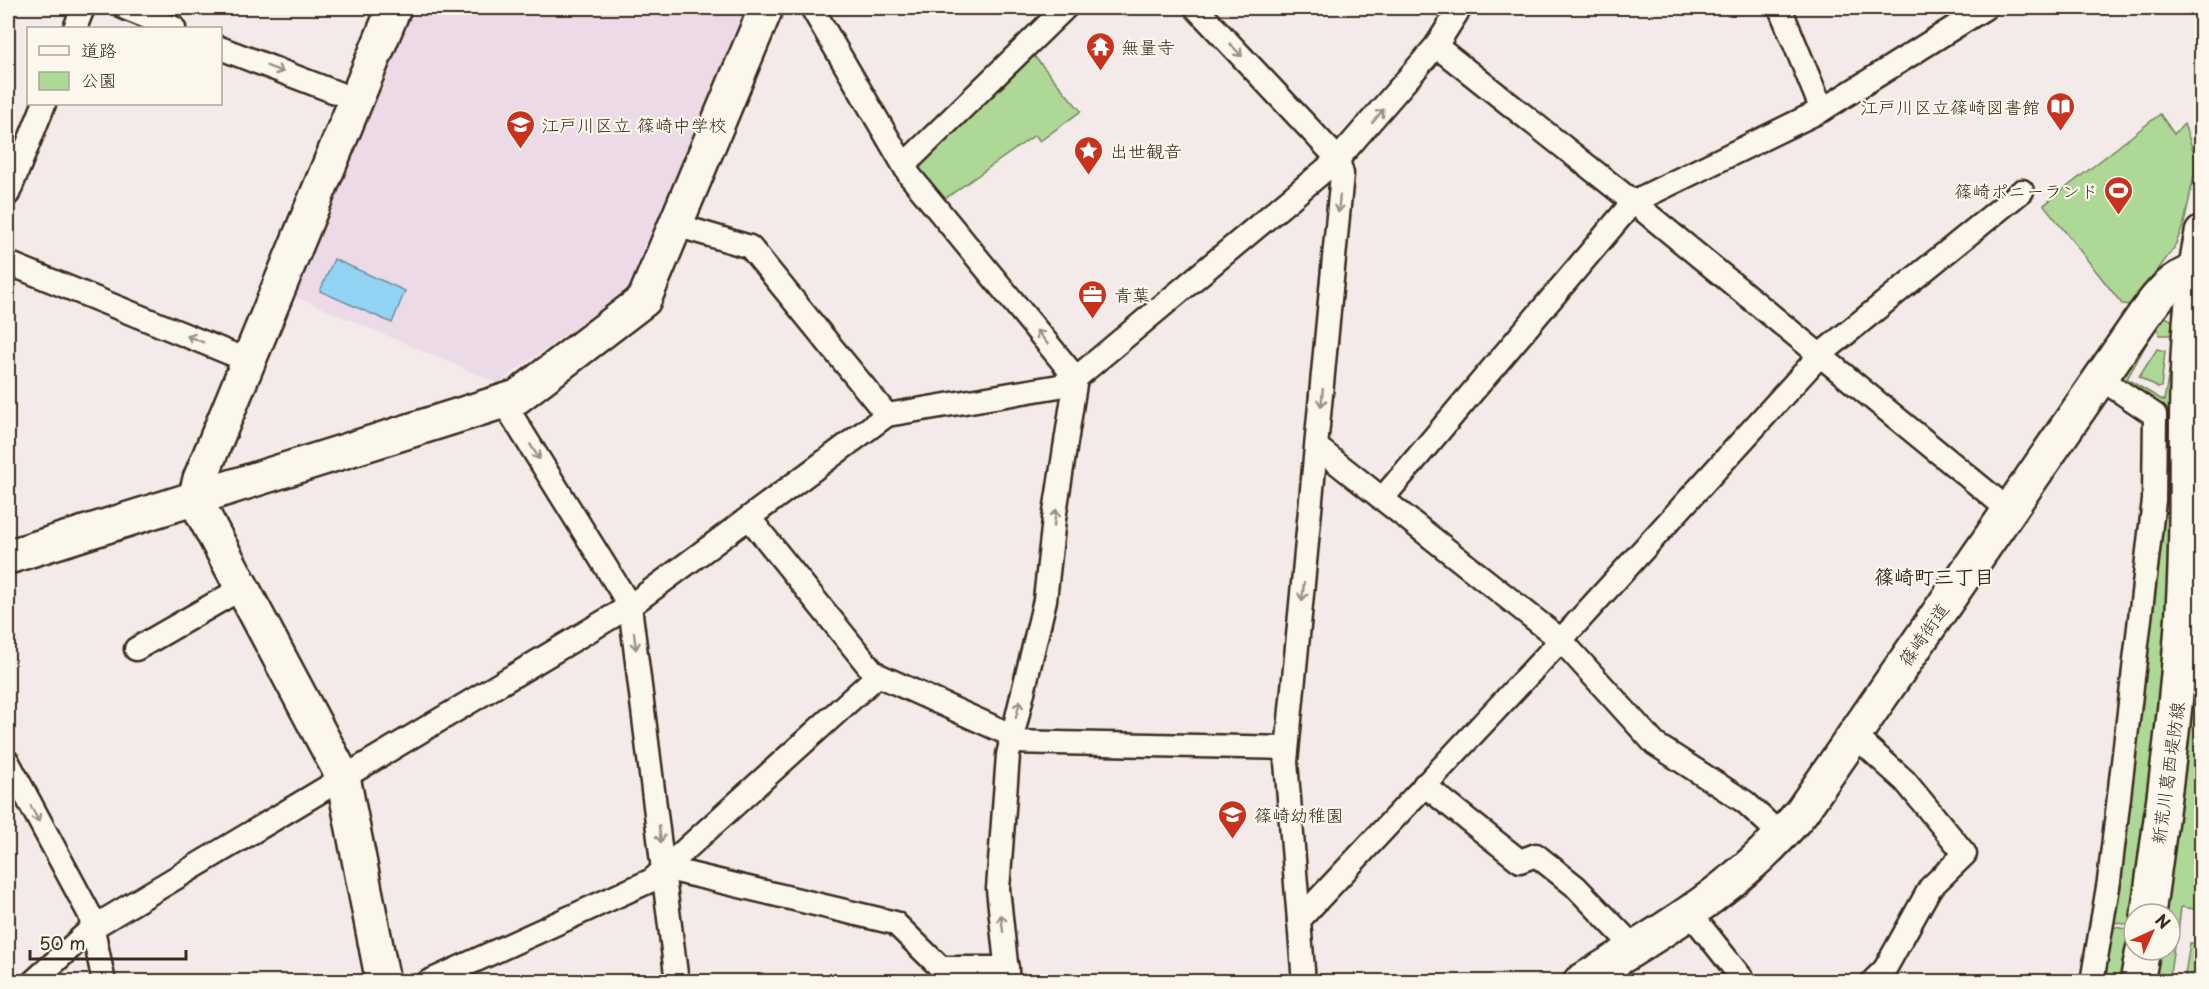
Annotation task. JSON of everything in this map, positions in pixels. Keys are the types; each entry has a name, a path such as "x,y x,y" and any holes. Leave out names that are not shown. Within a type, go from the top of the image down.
{"street":[{"path":"75,27 83,8"},
{"path":"125,8 172,27"},
{"path":"383,981 343,777 195,499 200,479 394,8"},
{"path":"8,558 504,403 517,397 644,300 766,8"},
{"path":"664,868 895,923 941,968 1007,975 998,889 1011,739 1046,600 1054,519 1076,378 904,165 812,8"},
{"path":"904,165 1065,8"},
{"path":"1196,8 1338,159 1342,174 1318,448 1287,748 1304,981"},
{"path":"33,981 92,928 630,606 887,415 1059,386 1076,378 1338,159 1436,46 1460,8"},
{"path":"1779,8 1822,110"},
{"path":"1382,499 1633,202 1822,110 1985,8"},
{"path":"1436,46 1821,354 2010,511"},
{"path":"222,49 356,100"},
{"path":"8,194 44,105"},
{"path":"1299,920 1561,640 1821,354 2022,191"},
{"path":"676,225 750,247 887,415"},
{"path":"2194,272 2202,233"},
{"path":"8,262 249,361"},
{"name":"篠崎街道","path":"1580,981 1691,914 1765,855 1782,836 2155,300 2176,279 2194,272"},
{"name":"新荒川葛西堤防線","path":"2150,902 2178,690 2194,381 2194,272"},
{"path":"2092,981 2112,858 2141,617 2154,479 2155,415 2100,378"},
{"path":"504,403 630,606 677,981"},
{"path":"1318,448 1561,640 1655,744 1745,802 1782,836"},
{"path":"750,519 878,675 1011,739 1287,748"},
{"path":"136,649 242,588"},
{"path":"428,981 652,880 878,675"},
{"path":"1854,735 1905,782 1965,854 1930,888 1884,969 1872,981"},
{"path":"10,771 90,915 104,981"},
{"path":"1424,785 1520,861 1536,855 1575,886 1635,948"},
{"path":"1691,914 1745,981"},
{"path":"2137,981 2140,962"}],"shaded area":[{"name":"江戸川区立 篠崎中学校","path":"412,8 745,8 627,291 498,383 294,296"}],"green space":[{"path":"1034,56 1081,111 1040,141 1035,135 943,200 915,169"},
{"name":"篠崎ポニーランド","path":"2160,114 2174,134 2184,124 2197,161 2184,224 2174,248 2132,305 2122,304 2044,205"},
{"path":"2163,316 2175,322 2177,335 2159,335 2157,322"},
{"path":"2148,341 2127,379 2164,401 2172,355 2170,640 2137,902 2122,902 2122,924 2108,921 2161,412 2119,383"},
{"path":"2157,349 2165,351 2161,387 2158,388 2139,377"},
{"path":"2201,590 2201,910 2182,907 2182,902 2162,902 2187,734"},
{"path":"2107,925 2122,928 2122,962 2130,962 2127,981 2098,982"},
{"path":"2190,943 2201,944 2201,981 2184,981"},
{"path":"2152,962 2172,962 2169,981 2150,982"}],"water":[{"path":"334,259 405,291 392,323 320,291"}],"place":[{"name":"無量寺","path":"1100,72"},
{"name":"江戸川区立篠崎図書館","path":"2061,132"},
{"name":"江戸川区立 篠崎中学校","path":"520,150"},
{"name":"出世観音","path":"1089,176"},
{"name":"篠崎ポニーランド","path":"2119,216"},
{"name":"青葉","path":"1093,320"},
{"name":"篠崎幼稚園","path":"1233,840"}],"district":[{"name":"篠崎町三丁目","path":"1934,576"}]}
